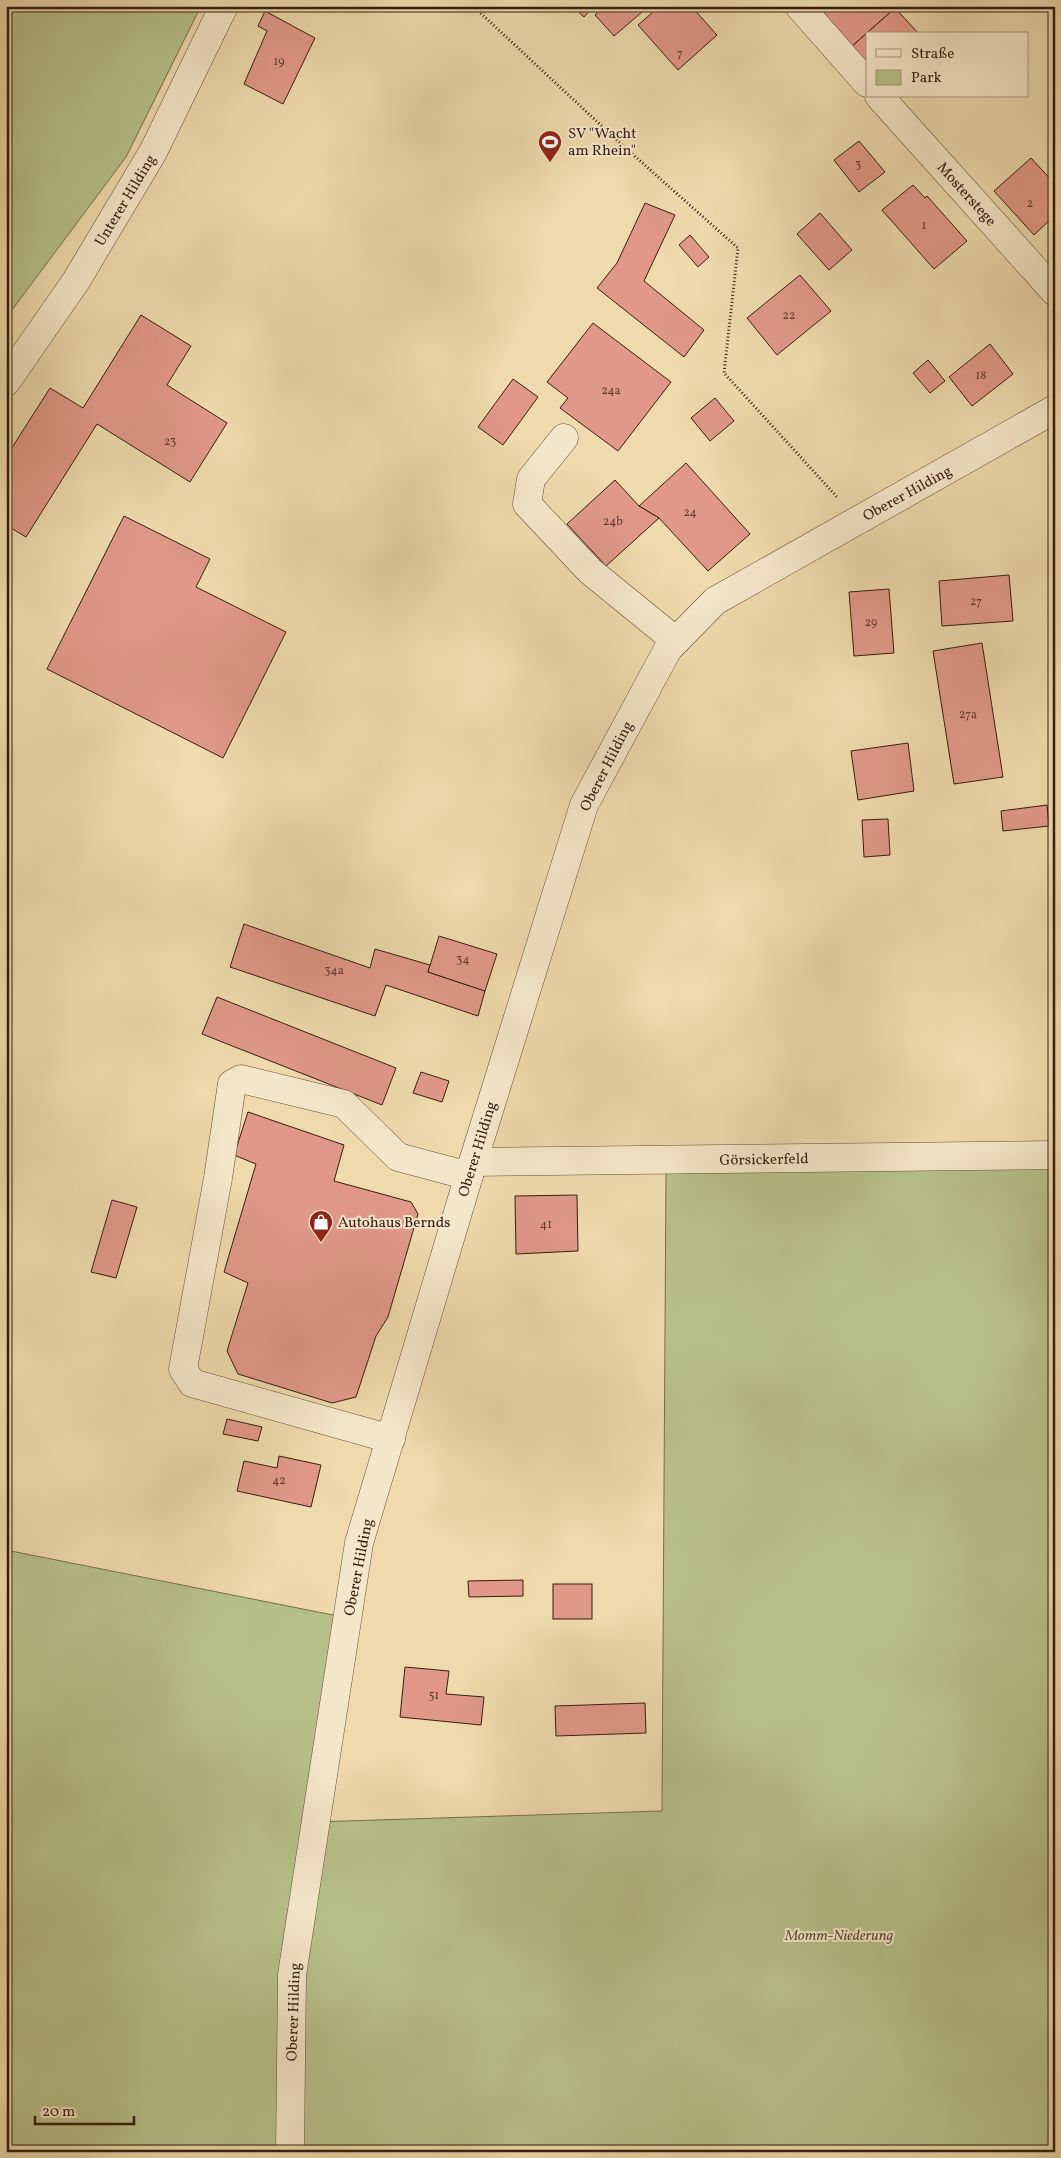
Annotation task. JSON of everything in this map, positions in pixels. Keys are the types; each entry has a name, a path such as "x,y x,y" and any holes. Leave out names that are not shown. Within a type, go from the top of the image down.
{"street":[{"name":"Unterer Hilding","path":"6,382 76,280 154,152 224,6"},
{"path":"799,6 866,82"},
{"name":"Mosterstege","path":"882,98 1055,292"},
{"name":"Oberer Hilding","path":"290,2152 292,1975 360,1543 471,1169 584,805 668,649 715,601 1055,410"},
{"path":"564,438 531,479 527,504 590,570 676,641"},
{"name":"Görsickerfeld","path":"391,1439 192,1383 183,1369 218,1178 232,1084 241,1079 344,1104 398,1157 471,1169 1055,1155"}],"path":[{"path":"473,6 620,143 738,248 724,372 857,520"}],"green space":[{"path":"6,6 201,6 126,157 6,318"},
{"name":"Momm-Niederung","path":"1055,1168 1055,2152 6,2152 6,1550 348,1618 313,1822 662,1811 666,1171"}],"building":[{"path":"572,6 594,6 584,17"},
{"path":"605,6 637,6 642,12 614,36 595,15"},
{"path":"660,6 691,6 717,35 678,70 638,25"},
{"path":"827,6 894,6 895,8 850,48 820,13"},
{"path":"895,8 917,32 868,32"},
{"path":"265,11 315,38 283,104 244,84 267,31 258,26"},
{"path":"866,34 866,66 850,48"},
{"path":"859,141 885,172 859,192 834,160"},
{"path":"1031,158 1055,184 1055,215 1034,235 994,191"},
{"path":"913,185 925,198 927,196 967,241 934,269 882,210"},
{"path":"645,203 675,215 644,281 704,330 684,357 597,288 617,263"},
{"path":"820,213 852,250 829,270 797,234"},
{"path":"690,235 709,257 698,267 679,245"},
{"path":"800,275 831,311 777,355 747,318"},
{"path":"141,315 191,346 167,385 227,423 190,482 97,424 26,537 6,525 6,457 50,388 83,408"},
{"path":"593,323 671,382 618,451 560,408 568,398 547,382"},
{"path":"990,344 1013,374 972,406 949,377"},
{"path":"928,360 945,381 930,393 913,373"},
{"path":"513,379 538,397 503,445 478,427"},
{"path":"715,398 734,421 710,441 691,418"},
{"path":"686,463 750,534 708,571 659,518 639,506"},
{"path":"615,480 639,506 659,518 606,566 567,524"},
{"path":"124,516 210,559 196,587 286,632 223,758 47,669"},
{"path":"1009,575 1013,621 942,626 939,581"},
{"path":"889,589 894,653 854,656 849,592"},
{"path":"982,643 1003,777 954,784 933,651"},
{"path":"908,743 914,791 858,800 851,751"},
{"path":"1047,805 1049,826 1003,831 1001,811"},
{"path":"888,819 890,855 864,857 862,820"},
{"path":"244,924 370,968 375,949 430,965 428,972 485,991 478,1016 386,985 375,1016 230,967"},
{"path":"439,936 497,954 485,991 428,972"},
{"path":"217,997 396,1068 382,1105 202,1034"},
{"path":"421,1072 449,1081 442,1102 413,1093"},
{"name":"Autohaus Bernds","path":"248,1112 344,1145 334,1181 411,1202 418,1214 388,1317 376,1336 356,1397 332,1403 238,1374 227,1351 248,1283 224,1272 256,1164 234,1155"},
{"path":"577,1195 578,1251 516,1254 515,1196"},
{"path":"112,1200 137,1207 116,1278 91,1272"},
{"path":"227,1419 262,1427 258,1441 223,1434"},
{"path":"279,1456 321,1465 311,1507 237,1491 244,1461 277,1468"},
{"path":"523,1580 523,1596 469,1597 468,1581"},
{"path":"553,1584 592,1584 592,1619 553,1619"},
{"path":"405,1667 449,1671 446,1694 484,1697 481,1725 400,1717"},
{"path":"645,1703 646,1733 556,1736 555,1706"}],"place":[{"name":"SV \"Wacht am Rhein\"","path":"550,163"},
{"name":"Autohaus Bernds","path":"321,1243"}]}
